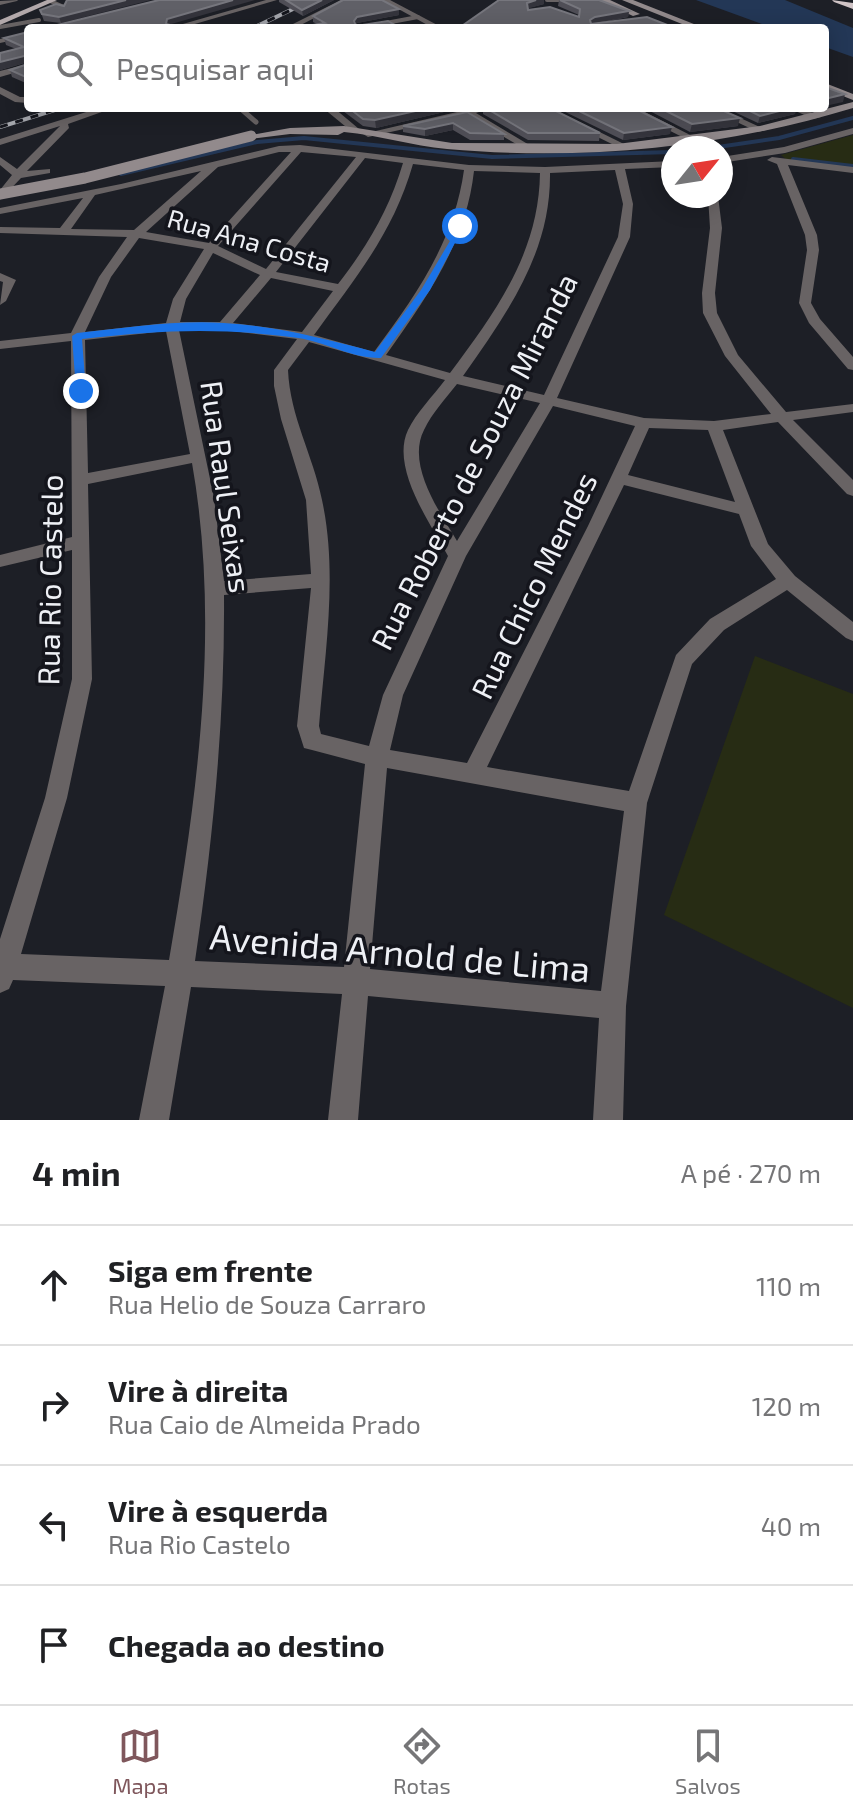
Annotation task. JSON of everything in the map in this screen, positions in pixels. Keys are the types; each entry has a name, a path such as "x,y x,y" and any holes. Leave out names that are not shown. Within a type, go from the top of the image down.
{"highway":[{"path":"837,0 853,5"},
{"path":"848,0 853,5"}],"main road":[{"path":"0,11 28,0"},
{"path":"0,25 52,1"}],"street":[{"path":"0,3 15,0"},
{"path":"187,24 274,0"},
{"path":"297,24 346,0"},
{"path":"385,0 431,24"},
{"path":"603,0 663,24"},
{"path":"626,0 689,24"},
{"path":"622,23 648,18"},
{"path":"0,41 24,36"},
{"path":"0,74 24,67"},
{"path":"829,76 853,85"},
{"path":"829,88 853,97"},
{"path":"0,90 24,99"},
{"path":"721,136 761,130 853,105"},
{"path":"0,142 97,112"},
{"path":"337,112 360,131 468,112 531,149"},
{"path":"552,112 625,147"},
{"path":"638,112 687,136"},
{"path":"721,112 761,130"},
{"path":"804,112 816,117"},
{"path":"0,196 48,141 73,121"},
{"path":"0,196 251,136 328,130 360,131 441,145 531,149 661,143"},
{"path":"733,159 853,131"},
{"path":"0,211 91,194 263,151 300,148 469,168 545,170 661,165"},
{"name":"Rua Raul Seixas","path":"154,1120 181,972 211,749 215,589 199,457 172,326 185,286 211,247 300,148"},
{"path":"224,326 362,155"},
{"path":"749,157 853,170"},
{"path":"0,160 18,175 46,171"},
{"path":"781,161 811,235 813,250 805,303 814,320 853,366"},
{"path":"408,162 388,221 343,289 285,361 281,381 314,499 320,580 308,726 312,741 377,757 636,803"},
{"name":"Rua Rio Castelo","path":"1,971 56,798 82,679 77,336 105,277 136,234 216,163"},
{"path":"378,356 425,290 455,237 468,191 469,168"},
{"name":"Rua Roberto de Souza Miranda","path":"343,1120 377,757 393,695 457,556 548,402 624,237 628,204 620,168"},
{"path":"457,556 416,476 411,457 415,431 502,308 523,268 548,201 545,170"},
{"path":"64,231 91,194"},
{"path":"714,208 716,235 709,279 710,313 717,332 782,418 853,490"},
{"name":"Rua Ana Costa","path":"0,230 136,234 211,247 267,274 343,289"},
{"path":"0,277 10,280 0,301"},
{"path":"0,345 172,326 224,326 303,336 452,378 644,423 714,426 853,408"},
{"name":"Rua Chico Mendes","path":"473,773 644,423"},
{"path":"714,426 760,546 788,581 853,633"},
{"path":"81,480 199,457"},
{"path":"619,478 745,510"},
{"path":"0,561 82,541"},
{"path":"215,589 320,580"},
{"path":"608,1120 613,1006 636,803 683,661 710,628 788,581"},
{"name":"Avenida Arnold de Lima","path":"1,971 181,972 354,981 613,1006"}],"lane":[{"path":"547,0 553,5 569,0"},
{"path":"52,1 64,7"},
{"path":"380,24 418,17"},
{"path":"0,25 39,20"},
{"path":"245,112 256,122"}],"green space":[{"path":"853,135 853,167 787,160 781,155"},
{"path":"755,656 853,694 853,1008 664,915"}],"water":[{"path":"696,0 785,0 853,28 853,57 829,48 829,24 762,24"}],"building":[{"path":"67,0 126,0 59,17 42,14 40,10 56,4 64,6"},
{"path":"159,0 233,0 167,19 166,24 61,24"},
{"path":"286,0 322,0 302,10"},
{"path":"343,0 382,0 399,9 357,17 355,24 319,24 325,23 313,16"},
{"path":"499,0 536,0 527,3 528,10 550,7 579,17 580,9 560,0 599,0 629,11 595,17 590,20 591,24 465,24"},
{"path":"647,17 665,24 591,24"},
{"path":"24,33 24,47 4,38"},
{"path":"24,47 24,56 0,62 0,53"},
{"path":"24,65 24,76 10,70"},
{"path":"829,88 845,94 829,98"},
{"path":"354,112 411,112 375,120 363,119"},
{"path":"467,112 504,134 470,133 453,123 425,129 403,126"},
{"path":"493,112 558,112 600,133 528,133"},
{"path":"581,112 642,112 672,127 624,133"},
{"path":"668,112 726,112 740,118 692,124"},
{"path":"752,112 776,112 760,116"}],"waterway":[{"path":"733,145 779,138 853,118"},
{"path":"121,174 257,142 304,138 492,157 661,152"},
{"path":"793,159 853,166"}],"railway":[{"path":"261,24 312,0"},
{"path":"0,127 48,112"}],"route":[{"path":"81,391 77,336 172,326 224,326 303,336 378,356 425,290 460,226"}]}
